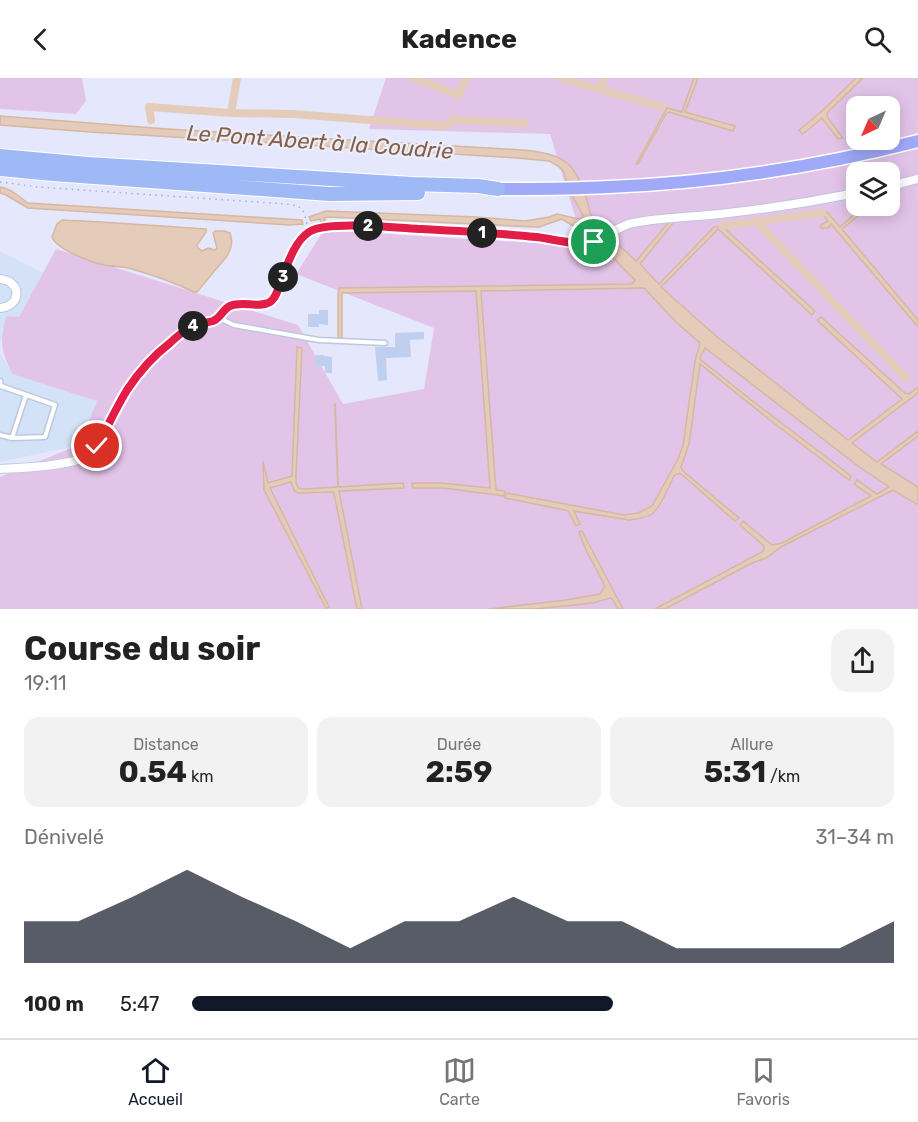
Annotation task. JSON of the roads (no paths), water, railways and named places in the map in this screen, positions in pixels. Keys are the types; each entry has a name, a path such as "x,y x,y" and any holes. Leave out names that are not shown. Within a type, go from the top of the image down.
{"highway":[{"path":"0,156 88,164 498,189"},
{"path":"0,168 329,194 498,189"}],"main road":[{"path":"498,189 608,187 697,181 787,169 918,141"}],"street":[{"path":"900,184 918,179"},
{"path":"0,469 27,468 76,461 90,455 127,390 158,353 178,335 192,326 213,321 233,304 268,303 273,299 296,248 304,236 320,228 361,226 504,234 579,243 594,242 633,223 729,213 846,195"},
{"path":"0,279 11,282 16,293 12,304 0,308"}],"lane":[{"path":"218,318 234,325 320,340 385,343"},
{"path":"0,381 1,386 55,405 45,437 12,438 0,435"},
{"path":"12,438 26,395"}],"water":[{"path":"694,78 698,78 685,112 735,126 733,131 669,112 636,164 667,108 682,112"},
{"path":"856,78 863,78 827,113 828,118 843,138 838,139 822,118 802,134 799,130"},
{"name":"Le Pont Abert à la Coudrie","path":"0,116 167,129 523,150 548,154 558,157 572,168 578,176 593,220 636,261 669,222 674,222 640,264 659,284 714,227 722,226 815,311 812,315 718,229 661,287 716,336 848,440 902,399 817,320 821,317 905,393 909,394 918,387 918,393 852,443 877,462 918,431 918,436 881,464 918,487 918,505 893,490 665,609 655,609 762,552 764,546 740,525 743,521 772,545 782,543 871,496 854,484 857,480 877,494 889,487 858,466 705,348 701,360 851,476 849,480 700,364 689,444 681,467 739,518 735,521 680,473 674,476 662,502 652,514 629,520 574,511 580,524 576,526 568,511 505,498 507,493 624,515 638,513 652,506 678,459 683,445 695,361 700,343 676,322 644,288 481,291 496,490 505,491 504,496 444,488 413,488 412,483 441,483 490,488 476,291 342,293 342,340 338,340 339,288 630,284 635,280 596,235 592,236 562,219 534,227 329,217 324,218 326,223 321,223 320,219 311,221 309,217 326,211 525,221 557,214 583,218 563,171 558,166 549,161 517,158 0,125"},
{"path":"0,187 11,191 28,203 302,220 303,224 289,225 28,208 0,193"},
{"path":"827,212 840,227 852,216 858,216 842,229 918,320 918,327 831,224 828,228 821,228 821,225 828,221 822,213"},
{"path":"62,220 206,229 197,245 202,251 208,248 215,250 217,248 213,233 225,231 230,233 232,244 227,256 197,292 194,292 148,274 129,268 108,266 67,251 52,237 57,224"},
{"path":"297,347 302,348 296,475 298,488 403,483 404,488 339,491 362,609 357,609 334,493 298,493 291,482 270,488 329,607 326,608 264,490 263,461 268,483 292,476"},
{"path":"582,531 623,609 618,609 610,598 593,603 535,609 489,609 600,594 605,586 586,550 579,532"}],"waterway":[{"name":"Le Pont Abert à la Coudrie","path":"237,78 231,113 293,114 446,126 452,120 524,123"},
{"path":"413,78 459,95 466,78"},
{"path":"560,78 662,107"},
{"path":"600,90 604,78"},
{"name":"Le Pont Abert à la Coudrie","path":"151,120 149,107 231,113"},
{"path":"722,226 822,213"},
{"path":"757,222 906,378"},
{"path":"335,404 338,486"}]}
